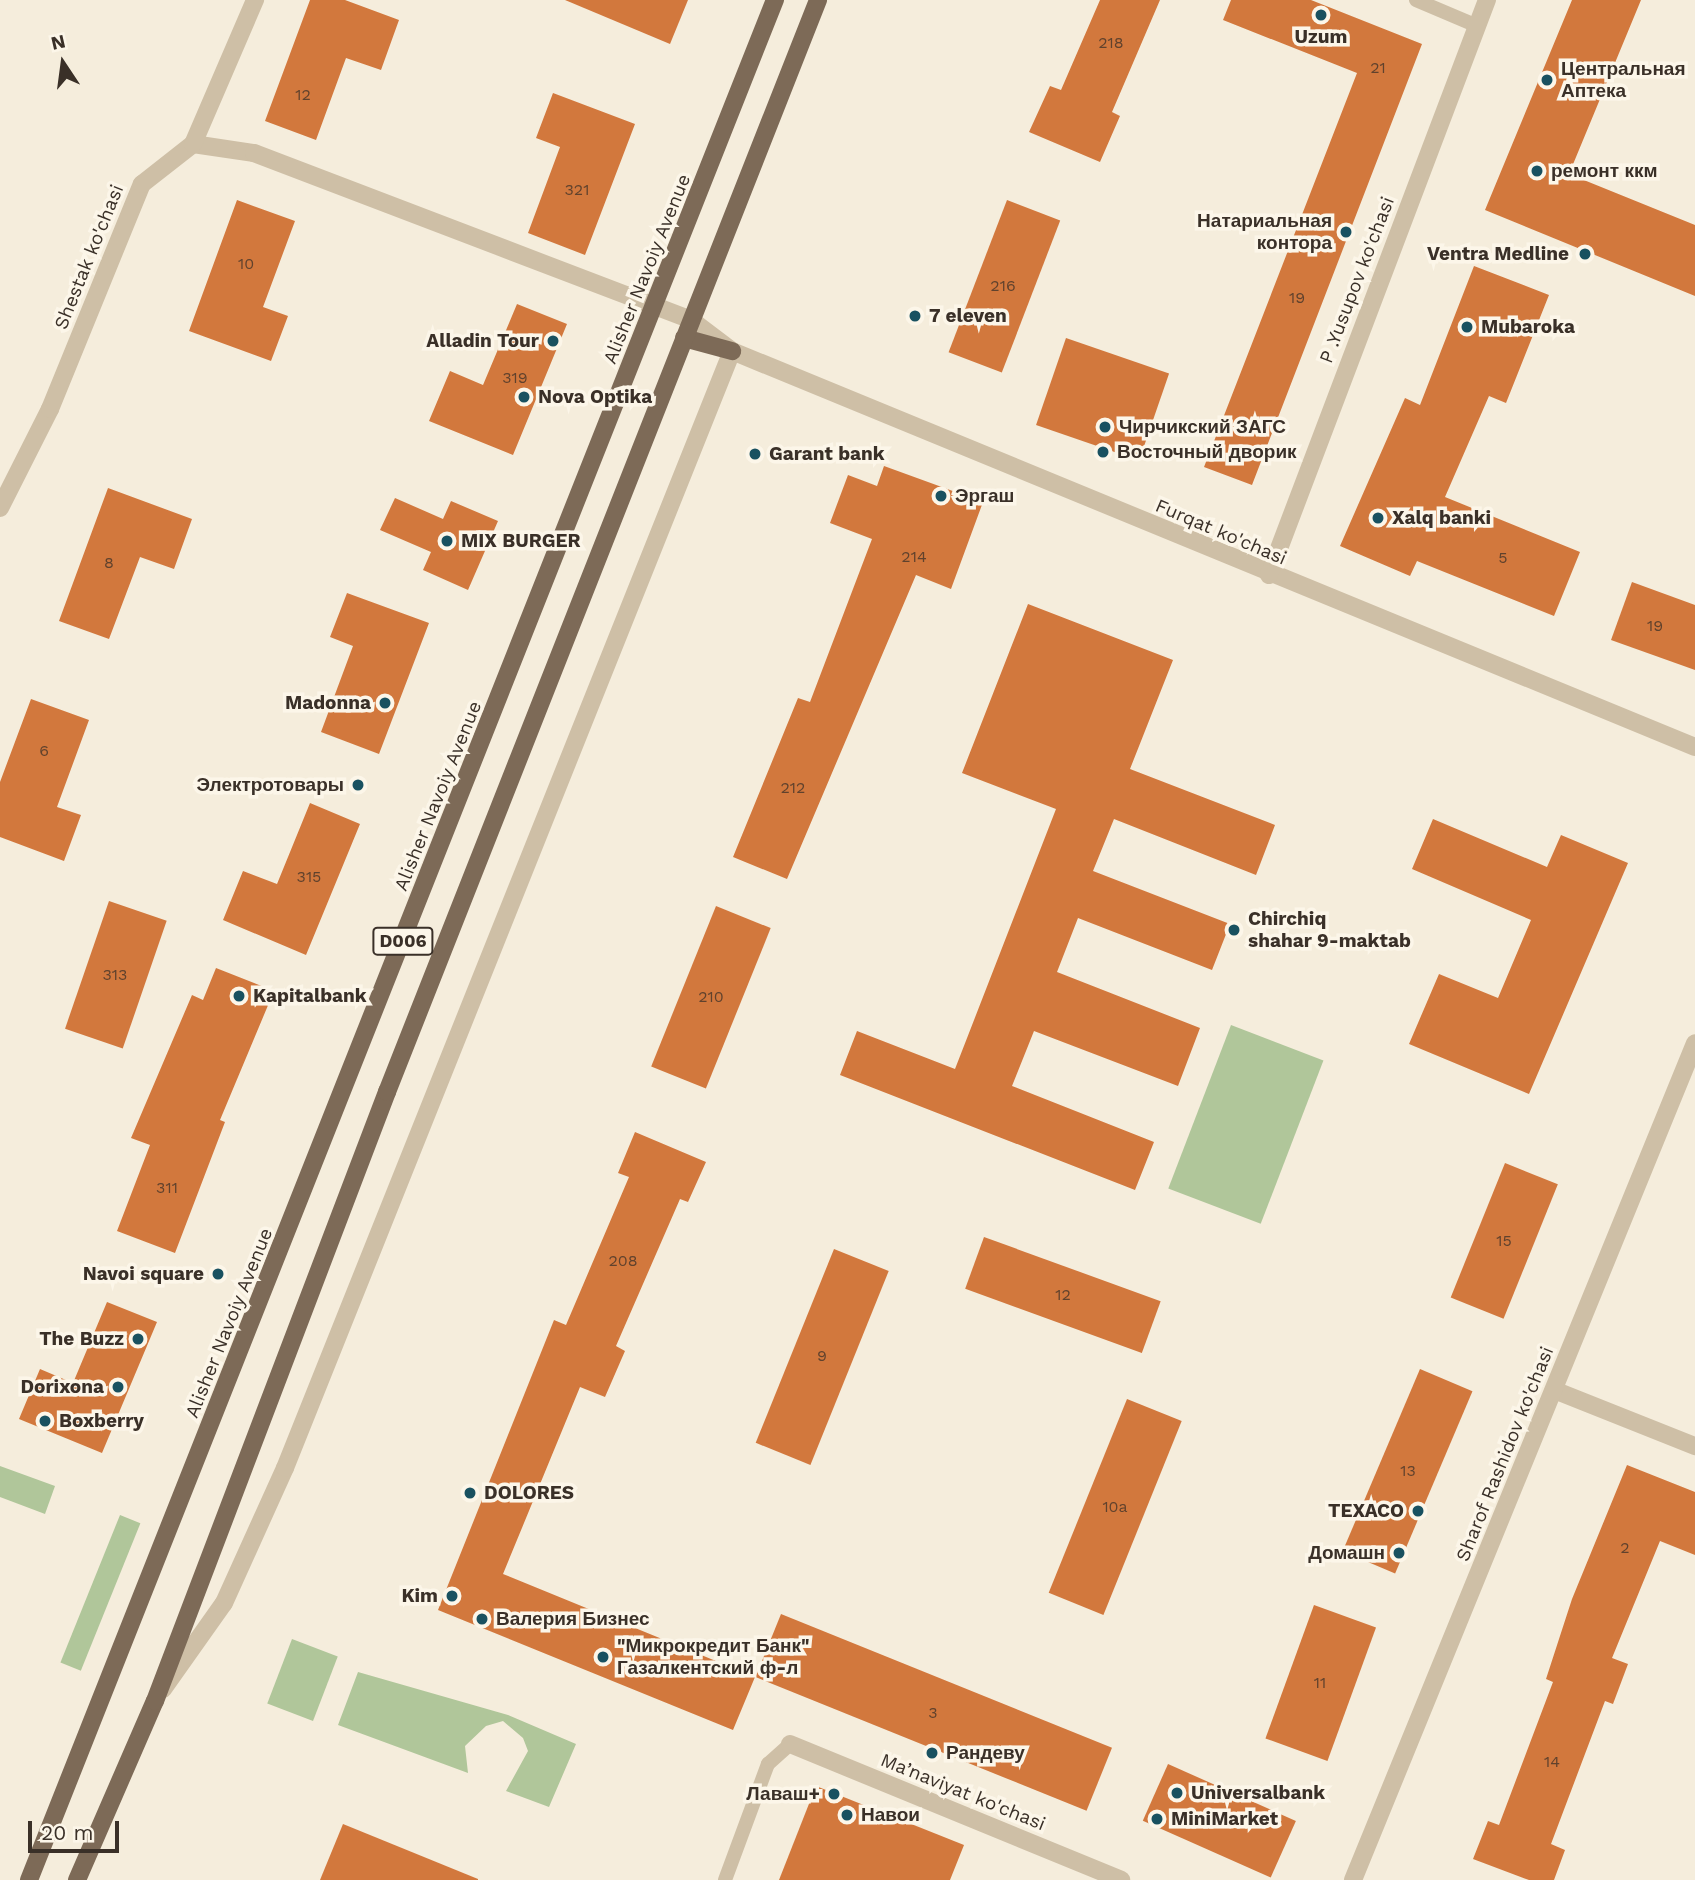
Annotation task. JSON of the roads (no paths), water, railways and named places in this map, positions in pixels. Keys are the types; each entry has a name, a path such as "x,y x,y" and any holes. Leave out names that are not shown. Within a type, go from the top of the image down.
{"main road":[{"name":"Alisher Navoiy Avenue","path":"29,1880 775,0"},
{"name":"D006","path":"77,1880 155,1701 691,320 818,0"},
{"path":"684,338 732,351"}],"street":[{"name":"Shestak ko'chasi","path":"0,508 50,409 142,184 193,144 255,0"},
{"name":"P .Yusupov ko'chasi","path":"1269,575 1486,0"},
{"name":"Furqat ko'chasi","path":"193,144 254,153 691,320 732,351 1269,575 1695,747"},
{"path":"155,1701 224,1603 285,1468 732,351"},
{"name":"Sharof Rashidov ko'chasi","path":"1353,1880 1695,1043"},
{"path":"1554,1390 1695,1446"},
{"name":"Ma’naviyat ko'chasi","path":"790,1744 1121,1880"}],"lane":[{"path":"1416,0 1475,25"},
{"path":"725,1880 768,1764 790,1744"}],"place":[{"name":"Uzum","path":"1321,15"},
{"name":"Центральная Аптека","path":"1547,80"},
{"name":"ремонт ккм","path":"1537,171"},
{"name":"Натариальная контора","path":"1346,232"},
{"name":"Ventra Medline","path":"1585,254"},
{"name":"7 eleven","path":"915,316"},
{"name":"Mubaroka","path":"1467,327"},
{"name":"Alladin Tour","path":"553,341"},
{"name":"Nova Optika","path":"524,397"},
{"name":"Чирчикский ЗАГС","path":"1105,427"},
{"name":"Восточный дворик","path":"1103,452"},
{"name":"Garant bank","path":"755,454"},
{"name":"Эргаш","path":"941,496"},
{"name":"Xalq banki","path":"1378,518"},
{"name":"MIX BURGER","path":"447,541"},
{"name":"Madonna","path":"385,703"},
{"name":"Электротовары","path":"358,785"},
{"name":"Chirchiq shahar 9-maktab","path":"1234,930"},
{"name":"Kapitalbank","path":"239,996"},
{"name":"Navoi square","path":"218,1274"},
{"name":"The Buzz","path":"138,1339"},
{"name":"Dorixona","path":"118,1387"},
{"name":"Boxberry","path":"45,1421"},
{"name":"DOLORES","path":"470,1493"},
{"name":"TEXACO","path":"1418,1511"},
{"name":"Домашн","path":"1399,1553"},
{"name":"Kim","path":"452,1596"},
{"name":"Валерия Бизнес","path":"482,1619"},
{"name":"\"Микрокредит Банк\" Газалкентский ф-л","path":"603,1657"},
{"name":"Рандеву","path":"932,1753"},
{"name":"Universalbank","path":"1177,1793"},
{"name":"Лаваш+","path":"834,1794"},
{"name":"Навои","path":"847,1815"},
{"name":"MiniMarket","path":"1157,1819"}]}
